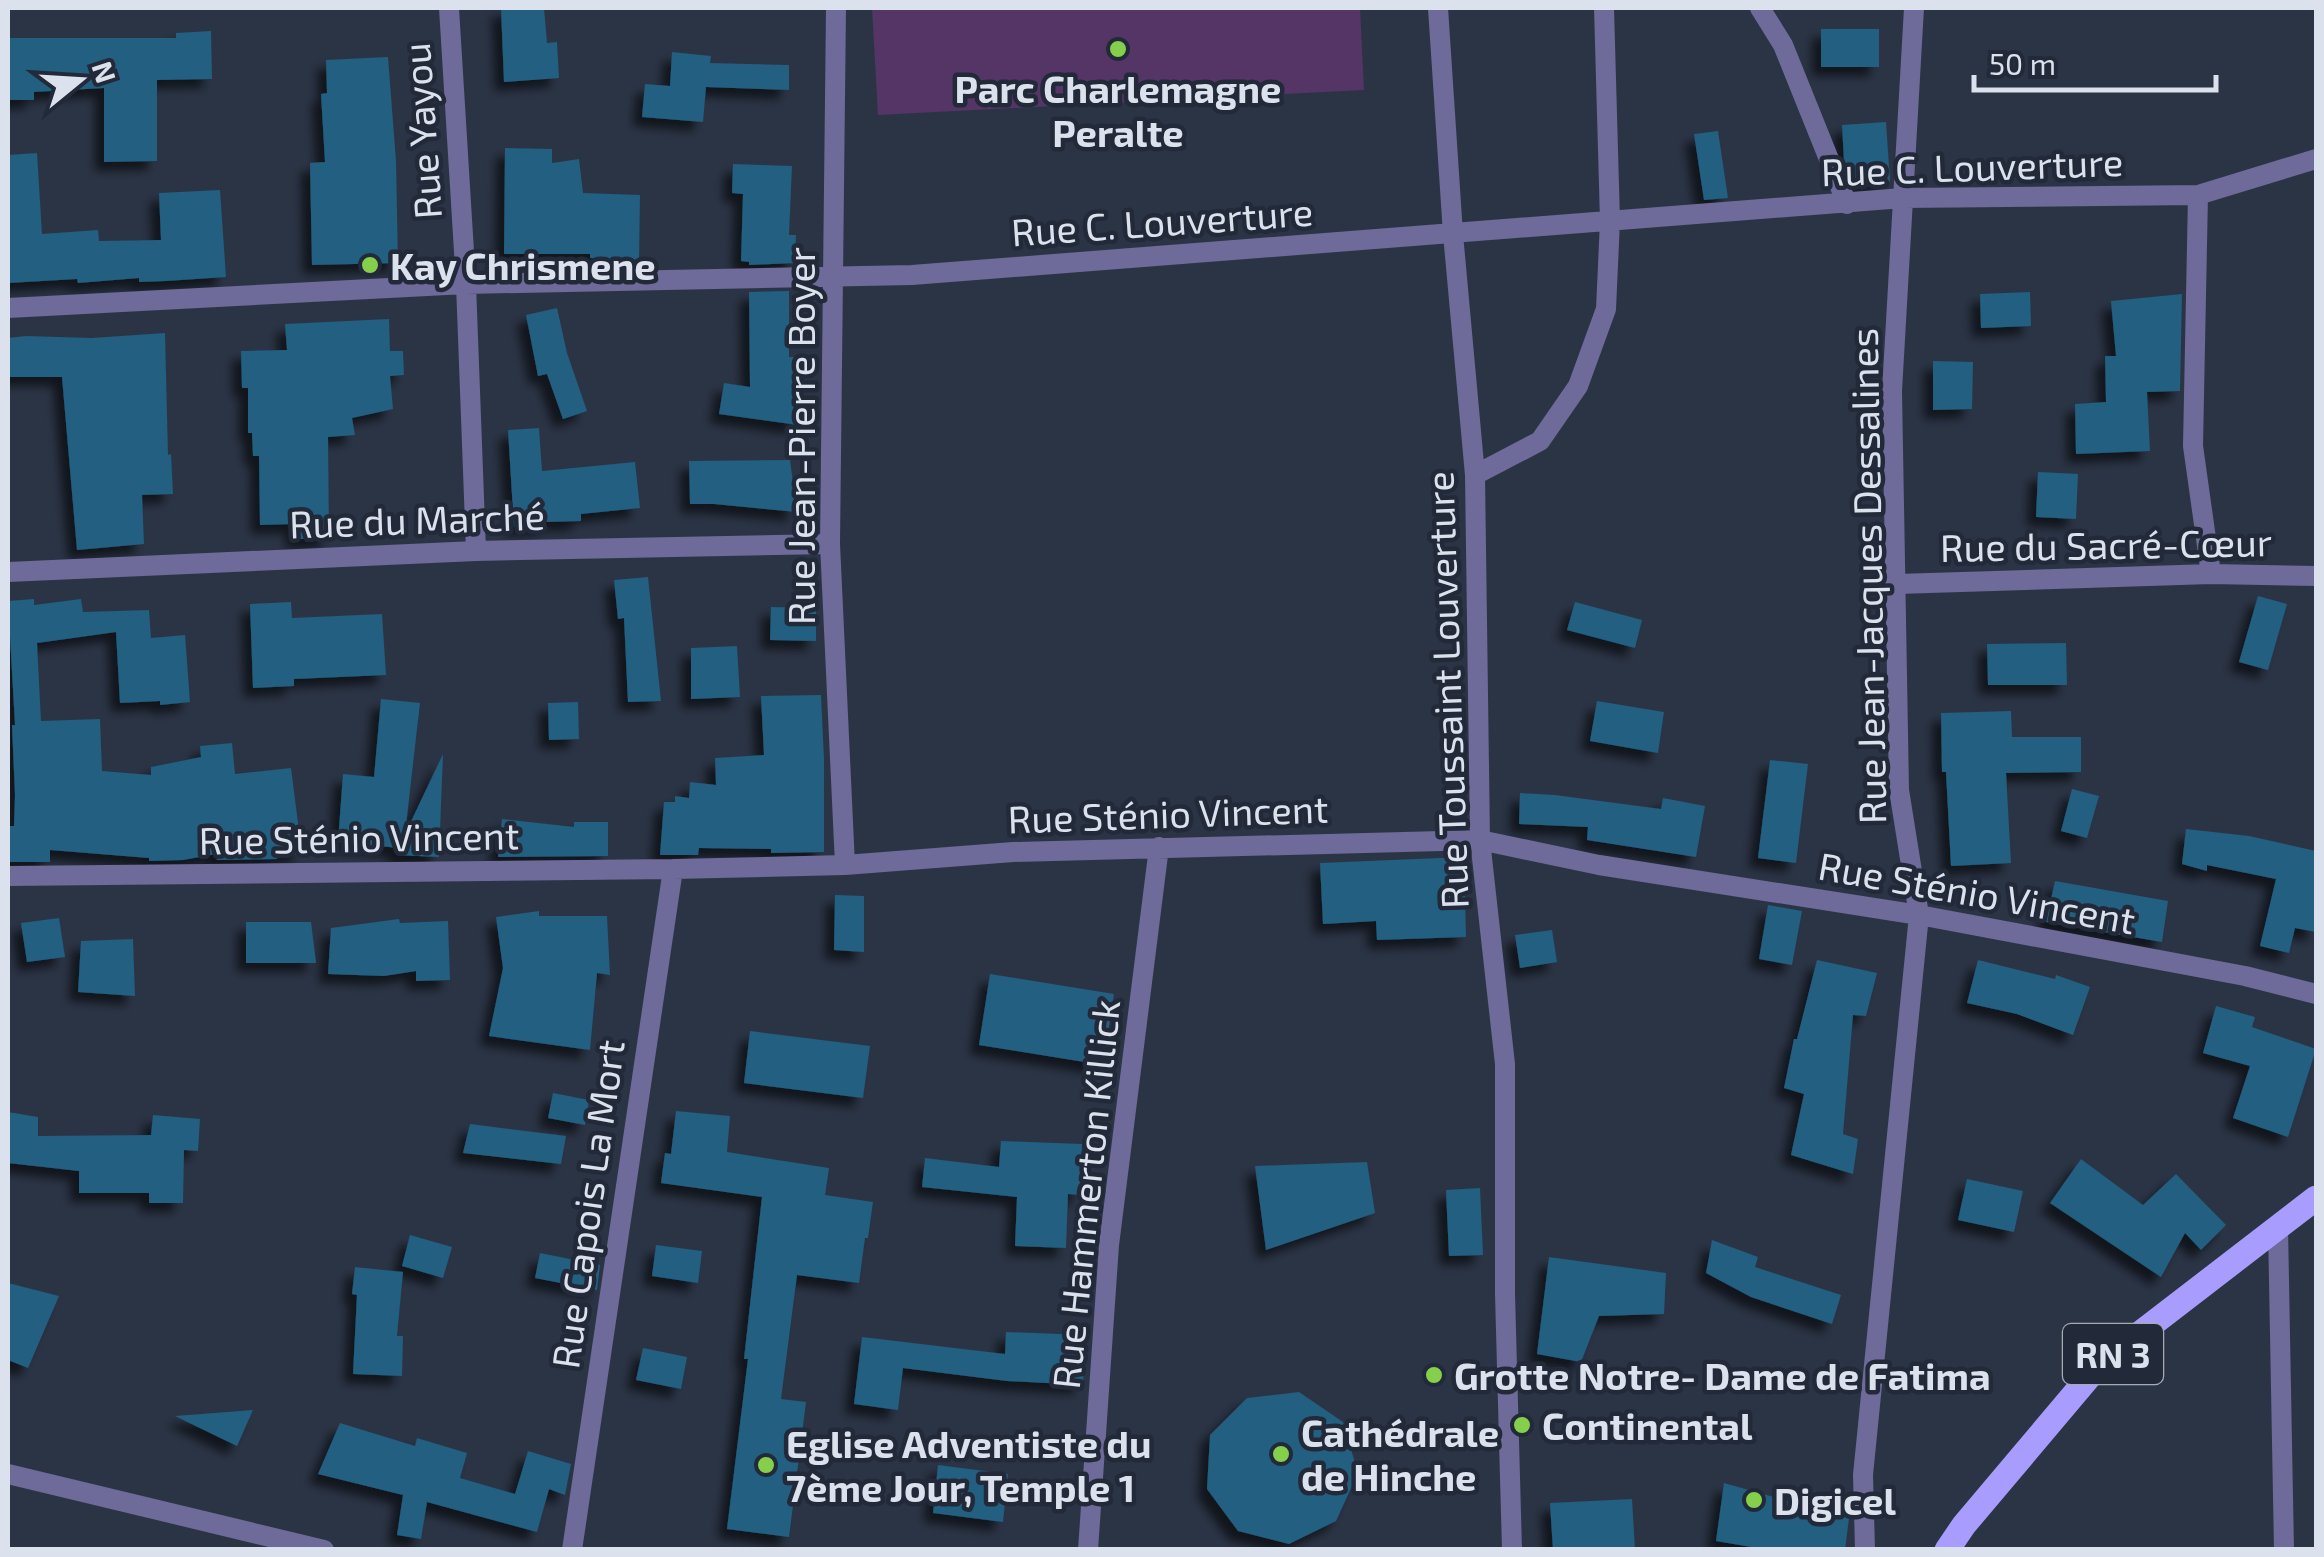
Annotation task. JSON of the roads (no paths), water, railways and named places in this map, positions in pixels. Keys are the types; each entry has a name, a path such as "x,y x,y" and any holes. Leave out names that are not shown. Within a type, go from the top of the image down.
{"main road":[{"name":"RN 3","path":"1947,1550 2099,1364 2316,1198"}],"street":[{"name":"Rue Yayou","path":"449,8 466,284 476,551"},
{"name":"Rue Jean-Pierre Boyer","path":"836,8 830,544 844,865"},
{"name":"Rue Toussaint Louverture","path":"1438,8 1475,476 1480,840 1505,1064 1504,1294 1512,1550"},
{"path":"1475,476 1540,442 1578,386 1606,309 1610,221 1604,8"},
{"path":"1760,8 1784,45 1847,204"},
{"name":"Rue Jean-Jacques Dessalines","path":"1865,1550 1864,1475 1919,915 1899,790 1892,392 1914,8"},
{"name":"Rue C. Louverture","path":"8,308 466,284 834,278 951,272 1904,198 2198,195 2316,158"},
{"path":"2198,195 2193,446 2211,574"},
{"name":"Rue du Marché","path":"8,572 476,551 830,544"},
{"name":"Rue du Sacré-Cœur","path":"1897,584 2211,574 2316,576"},
{"name":"Rue Sténio Vincent","path":"8,876 672,870 844,865 1012,852 1480,840 1599,865 1919,915 2245,976 2316,994"},
{"name":"Rue Hammerton Killick","path":"1088,1550 1109,1245 1159,847"},
{"name":"Rue Capois La Mort","path":"572,1550 672,870"},
{"path":"2278,1227 2284,1550"},
{"path":"8,1474 324,1550"}],"place":[{"name":"Parc Charlemagne Peralte","path":"1118,49"},
{"name":"Kay Chrismene","path":"370,265"},
{"name":"Grotte Notre- Dame de Fatima","path":"1434,1375"},
{"name":"Continental","path":"1522,1425"},
{"name":"Cathédrale de Hinche","path":"1281,1454"},
{"name":"Eglise Adventiste du 7ème Jour, Temple 1","path":"766,1465"},
{"name":"Digicel","path":"1754,1500"}]}
